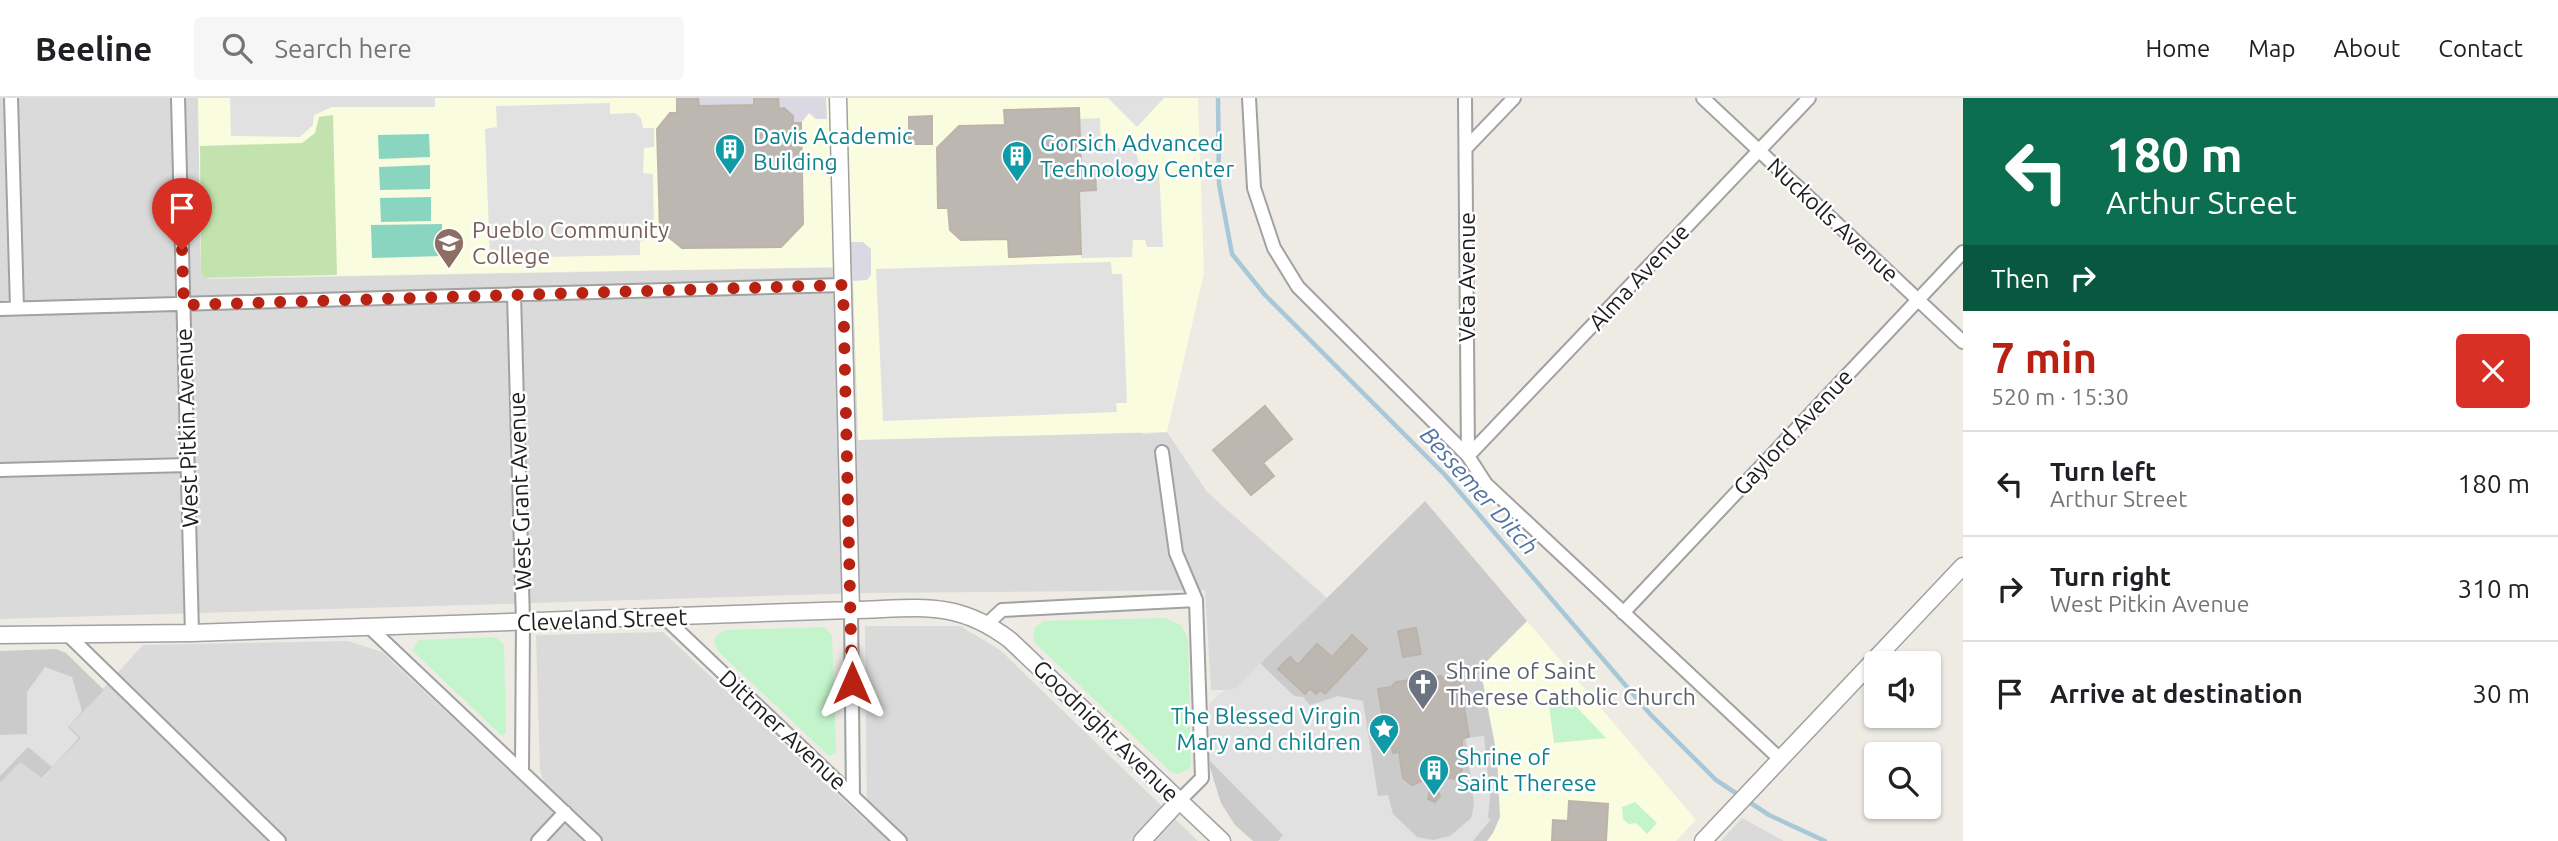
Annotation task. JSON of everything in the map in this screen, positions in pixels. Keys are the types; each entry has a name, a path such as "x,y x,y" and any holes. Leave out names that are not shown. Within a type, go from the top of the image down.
{"street":[{"path":"11,98 17,308"},
{"name":"West Pitkin Avenue","path":"178,98 192,633"},
{"path":"838,98 853,796"},
{"path":"1249,98 1254,188 1275,248 1298,287 1468,456 1486,484 1777,764"},
{"name":"Veta Avenue","path":"1465,98 1468,456"},
{"path":"1466,148 1514,98"},
{"name":"Nuckolls Avenue","path":"1703,98 1963,342"},
{"name":"Alma Avenue","path":"1468,456 1809,98"},
{"name":"Gaylord Avenue","path":"1623,613 1963,252"},
{"path":"0,309 843,285"},
{"name":"West Grant Avenue","path":"514,294 523,622 522,771"},
{"path":"1142,841 1202,778 1196,600 1176,552 1162,452"},
{"path":"0,470 188,465"},
{"path":"1705,841 1963,566"},
{"path":"988,623 1002,610 1196,600"},
{"name":"Cleveland Street","path":"0,635 192,633 851,610 954,610 988,623"},
{"name":"Dittmer Avenue","path":"665,618 900,841"},
{"name":"Goodnight Avenue","path":"988,623 1222,841"},
{"path":"369,627 596,841"},
{"path":"66,633 279,841"},
{"path":"538,841 565,812"}],"shaded area":[{"path":"0,98 198,98 201,272 208,279 848,267 853,281 1143,434 1167,432 1207,492 1327,598 1236,689 1225,690 1211,690 1205,590 865,593 0,619"},
{"name":"Pueblo Community College","path":"198,98 1198,98 1204,273 1167,432 858,440 853,281 847,267 204,278 201,272"},
{"path":"230,98 435,98 435,107 332,107 314,115 313,125 300,137 231,136"},
{"path":"698,98 754,98 754,105 699,106"},
{"path":"778,98 826,98 827,119 816,119 809,113 801,123 793,123 792,116 784,108 779,109"},
{"path":"1108,98 1164,98 1137,127"},
{"path":"610,103 610,114 635,113 641,118 643,128 654,128 654,147 644,148 643,173 653,174 654,236 640,242 640,255 490,258 485,129 497,127 496,106"},
{"path":"1100,118 1101,148 1135,148 1141,170 1159,170 1163,247 1147,247 1145,240 1133,240 1132,257 1081,258 1079,191 1096,190 1095,170 1081,170 1079,119"},
{"path":"847,242 863,242 871,249 871,275 867,280 853,281 848,274"},
{"path":"1111,262 1112,274 1122,274 1127,403 1116,403 1117,412 883,421 876,269"},
{"path":"1425,501 1527,621 1480,668 1497,755 1500,817 1493,833 1487,841 1253,841 1235,825 1221,803 1210,768 1209,704 1225,690 1236,688"},
{"path":"1527,621 1696,820 1676,841 1487,841 1493,833 1480,668"},
{"path":"865,626 960,626 1000,650 1198,841 0,841 0,783 20,761 43,778 80,738 69,726 143,645 348,641 382,652 534,794 544,783 540,770 536,635 663,632 867,822"},
{"path":"56,649 66,653 104,690 69,726 81,738 42,778 20,762 0,783 0,651"},
{"path":"1260,663 1294,696 1303,697 1310,705 1338,696 1363,701 1378,796 1388,795 1393,814 1417,837 1433,840 1450,836 1471,818 1474,805 1466,738 1484,736 1490,797 1488,818 1491,819 1473,841 1278,841 1283,835 1209,760 1209,704 1225,690 1236,688"},
{"path":"45,667 72,677 82,711 68,727 79,738 52,767 28,747 0,776 0,735 27,734 27,692"},
{"path":"1742,818 1784,841 1721,841"}],"green space":[{"path":"333,115 337,275 204,278 201,272 200,146 302,143 315,133 319,117"},
{"path":"429,134 430,157 379,159 378,135"},
{"path":"430,165 430,189 380,190 379,167"},
{"path":"431,197 431,221 381,222 380,198"},
{"path":"442,224 443,256 372,258 371,225"},
{"path":"1165,618 1181,625 1188,639 1191,764 1189,769 1178,774 1171,772 1036,644 1033,637 1035,627 1044,621"},
{"path":"824,627 832,635 836,753 829,756 718,651 714,642 717,635 726,630"},
{"path":"495,637 504,644 506,733 502,736 412,650 419,640"},
{"path":"1564,694 1606,738 1554,743 1548,696"},
{"path":"1635,802 1657,823 1647,834 1636,823 1629,824 1623,819 1622,807"}],"building":[{"name":"Davis Academic Building","path":"677,98 698,98 699,106 754,105 754,98 778,98 779,109 784,108 793,116 793,123 801,123 803,224 781,247 682,248 660,230 657,129 670,113 677,113"},
{"name":"Gorsich Advanced Technology Center","path":"1079,108 1081,170 1095,169 1096,190 1079,191 1081,254 1009,257 1008,239 961,240 950,230 948,208 938,208 937,148 959,126 1005,125 1004,110"},
{"path":"932,116 932,144 909,144 909,117"},
{"path":"1265,406 1292,439 1263,463 1274,476 1251,495 1213,450"},
{"path":"1416,628 1421,654 1403,657 1398,631"},
{"path":"1352,635 1367,649 1325,694 1320,690 1316,694 1310,688 1305,694 1278,669 1290,657 1298,665 1317,644 1332,657"},
{"name":"Shrine of Saint Therese Catholic Church","path":"1441,676 1446,679 1459,677 1469,737 1462,738 1462,771 1455,779 1433,776 1412,785 1403,778 1399,752 1393,753 1392,747 1388,747 1378,689 1391,687 1396,682"},
{"path":"1432,782 1440,796 1435,802 1428,799"},
{"path":"1569,801 1608,804 1606,841 1552,841 1553,820 1568,821"}],"waterway":[{"name":"Bessemer Ditch","path":"1218,98 1219,184 1232,254 1265,295 1445,475 1651,715 1716,780 1769,815 1825,841"}],"place":[{"name":"Davis Academic Building","path":"730,176"},
{"name":"Gorsich Advanced Technology Center","path":"1017,183"},
{"name":"Pueblo Community College","path":"449,270"},
{"name":"Shrine of Saint Therese Catholic Church","path":"1423,711"},
{"name":"The Blessed Virgin Mary and children","path":"1384,756"},
{"name":"Shrine of Saint Therese","path":"1434,797"}],"route":[{"path":"182,250 184,305 843,285 852,683"}]}
